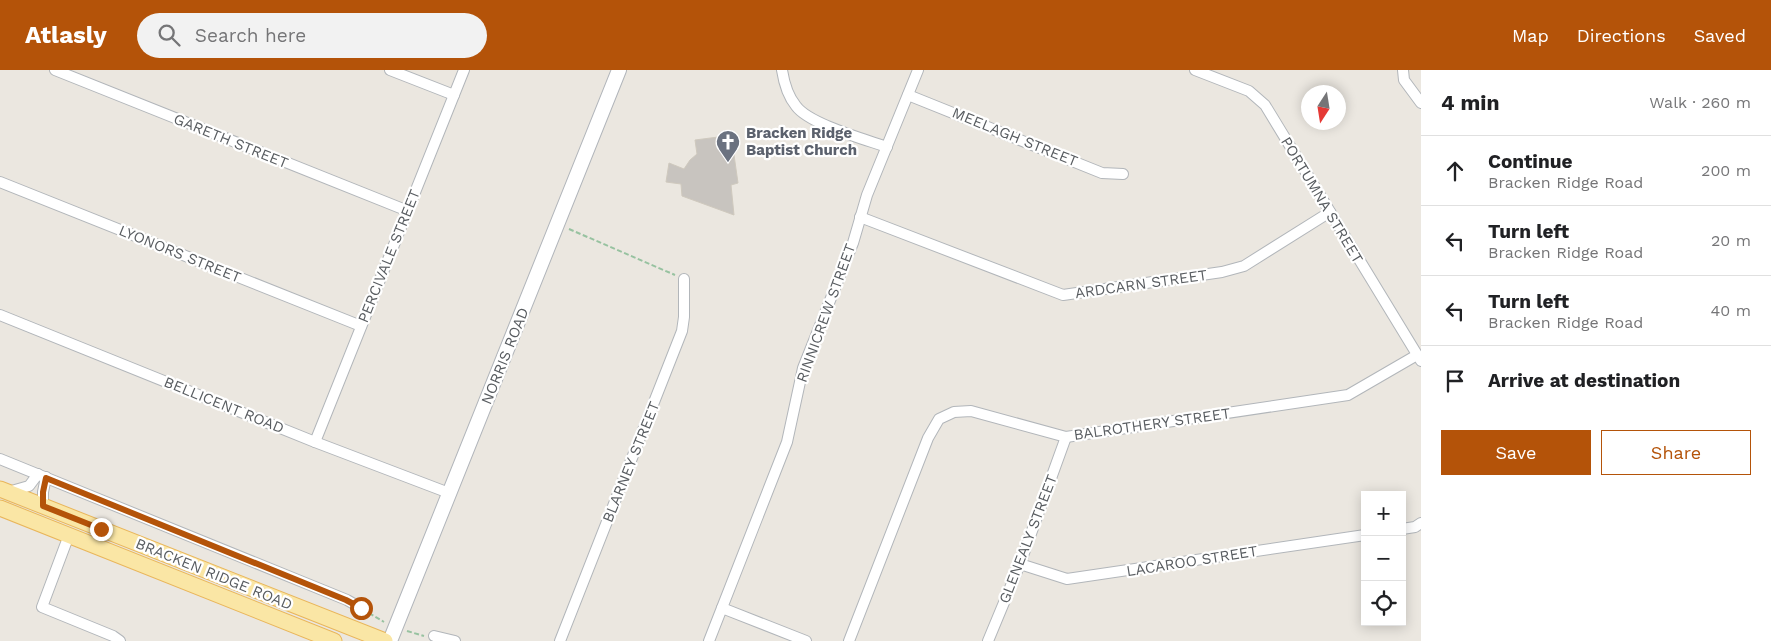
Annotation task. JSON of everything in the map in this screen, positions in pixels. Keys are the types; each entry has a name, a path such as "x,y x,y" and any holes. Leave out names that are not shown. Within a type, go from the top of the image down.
{"main road":[{"name":"NORRIS ROAD","path":"390,641 619,70"},
{"name":"BRACKEN RIDGE ROAD","path":"4,490 385,641"},
{"name":"BRACKEN RIDGE ROAD","path":"0,508 334,641"}],"street":[{"name":"GARETH STREET","path":"55,70 408,211"},
{"path":"390,70 454,95"},
{"name":"PERCIVALE STREET","path":"315,442 464,70"},
{"path":"782,70 784,86 796,107 815,121 886,148"},
{"name":"RINNICREW STREET","path":"709,641 787,442 803,368 852,243 867,195 918,70"},
{"name":"PORTUMNA STREET","path":"1195,70 1249,91 1265,105 1419,358"},
{"path":"1403,70 1404,80 1421,102"},
{"name":"MEELAGH STREET","path":"908,95 1102,172 1123,174"},
{"name":"LYONORS STREET","path":"0,182 361,326"},
{"name":"ARDCARN STREET","path":"860,217 1063,295 1222,272 1244,266 1330,212"},
{"name":"BLARNEY STREET","path":"560,641 682,331 684,279"},
{"name":"BELLICENT ROAD","path":"0,315 315,442 449,493"},
{"name":"BALROTHERY STREET","path":"849,641 928,438 939,420 954,412 971,411 1066,437 1348,395 1419,358"},
{"name":"GLENEALY STREET","path":"988,641 1020,564 1066,437"},
{"name":"BRACKEN RIDGE ROAD","path":"0,460 338,596 365,611"},
{"path":"42,476 43,506"},
{"name":"BRACKEN RIDGE ROAD","path":"4,490 29,486 42,476"},
{"path":"1406,528 1415,527 1421,523"},
{"path":"69,535 42,607 113,636 120,641"},
{"name":"LACAROO STREET","path":"1020,564 1067,579 1361,536"},
{"path":"722,608 806,641"},
{"path":"429,636 455,641"}],"path":[{"path":"569,229 684,279"},
{"path":"365,611 378,619"},
{"path":"412,634 429,636"}],"building":[{"path":"726,136 728,149 733,148 738,183 731,185 734,215 682,196 681,184 666,182 669,163 684,169 697,154 695,140"}],"place":[{"name":"Bracken Ridge Baptist Church","path":"728,163"}],"route":[{"path":"101,529 43,506 46,478 346,600 361,608"}]}
